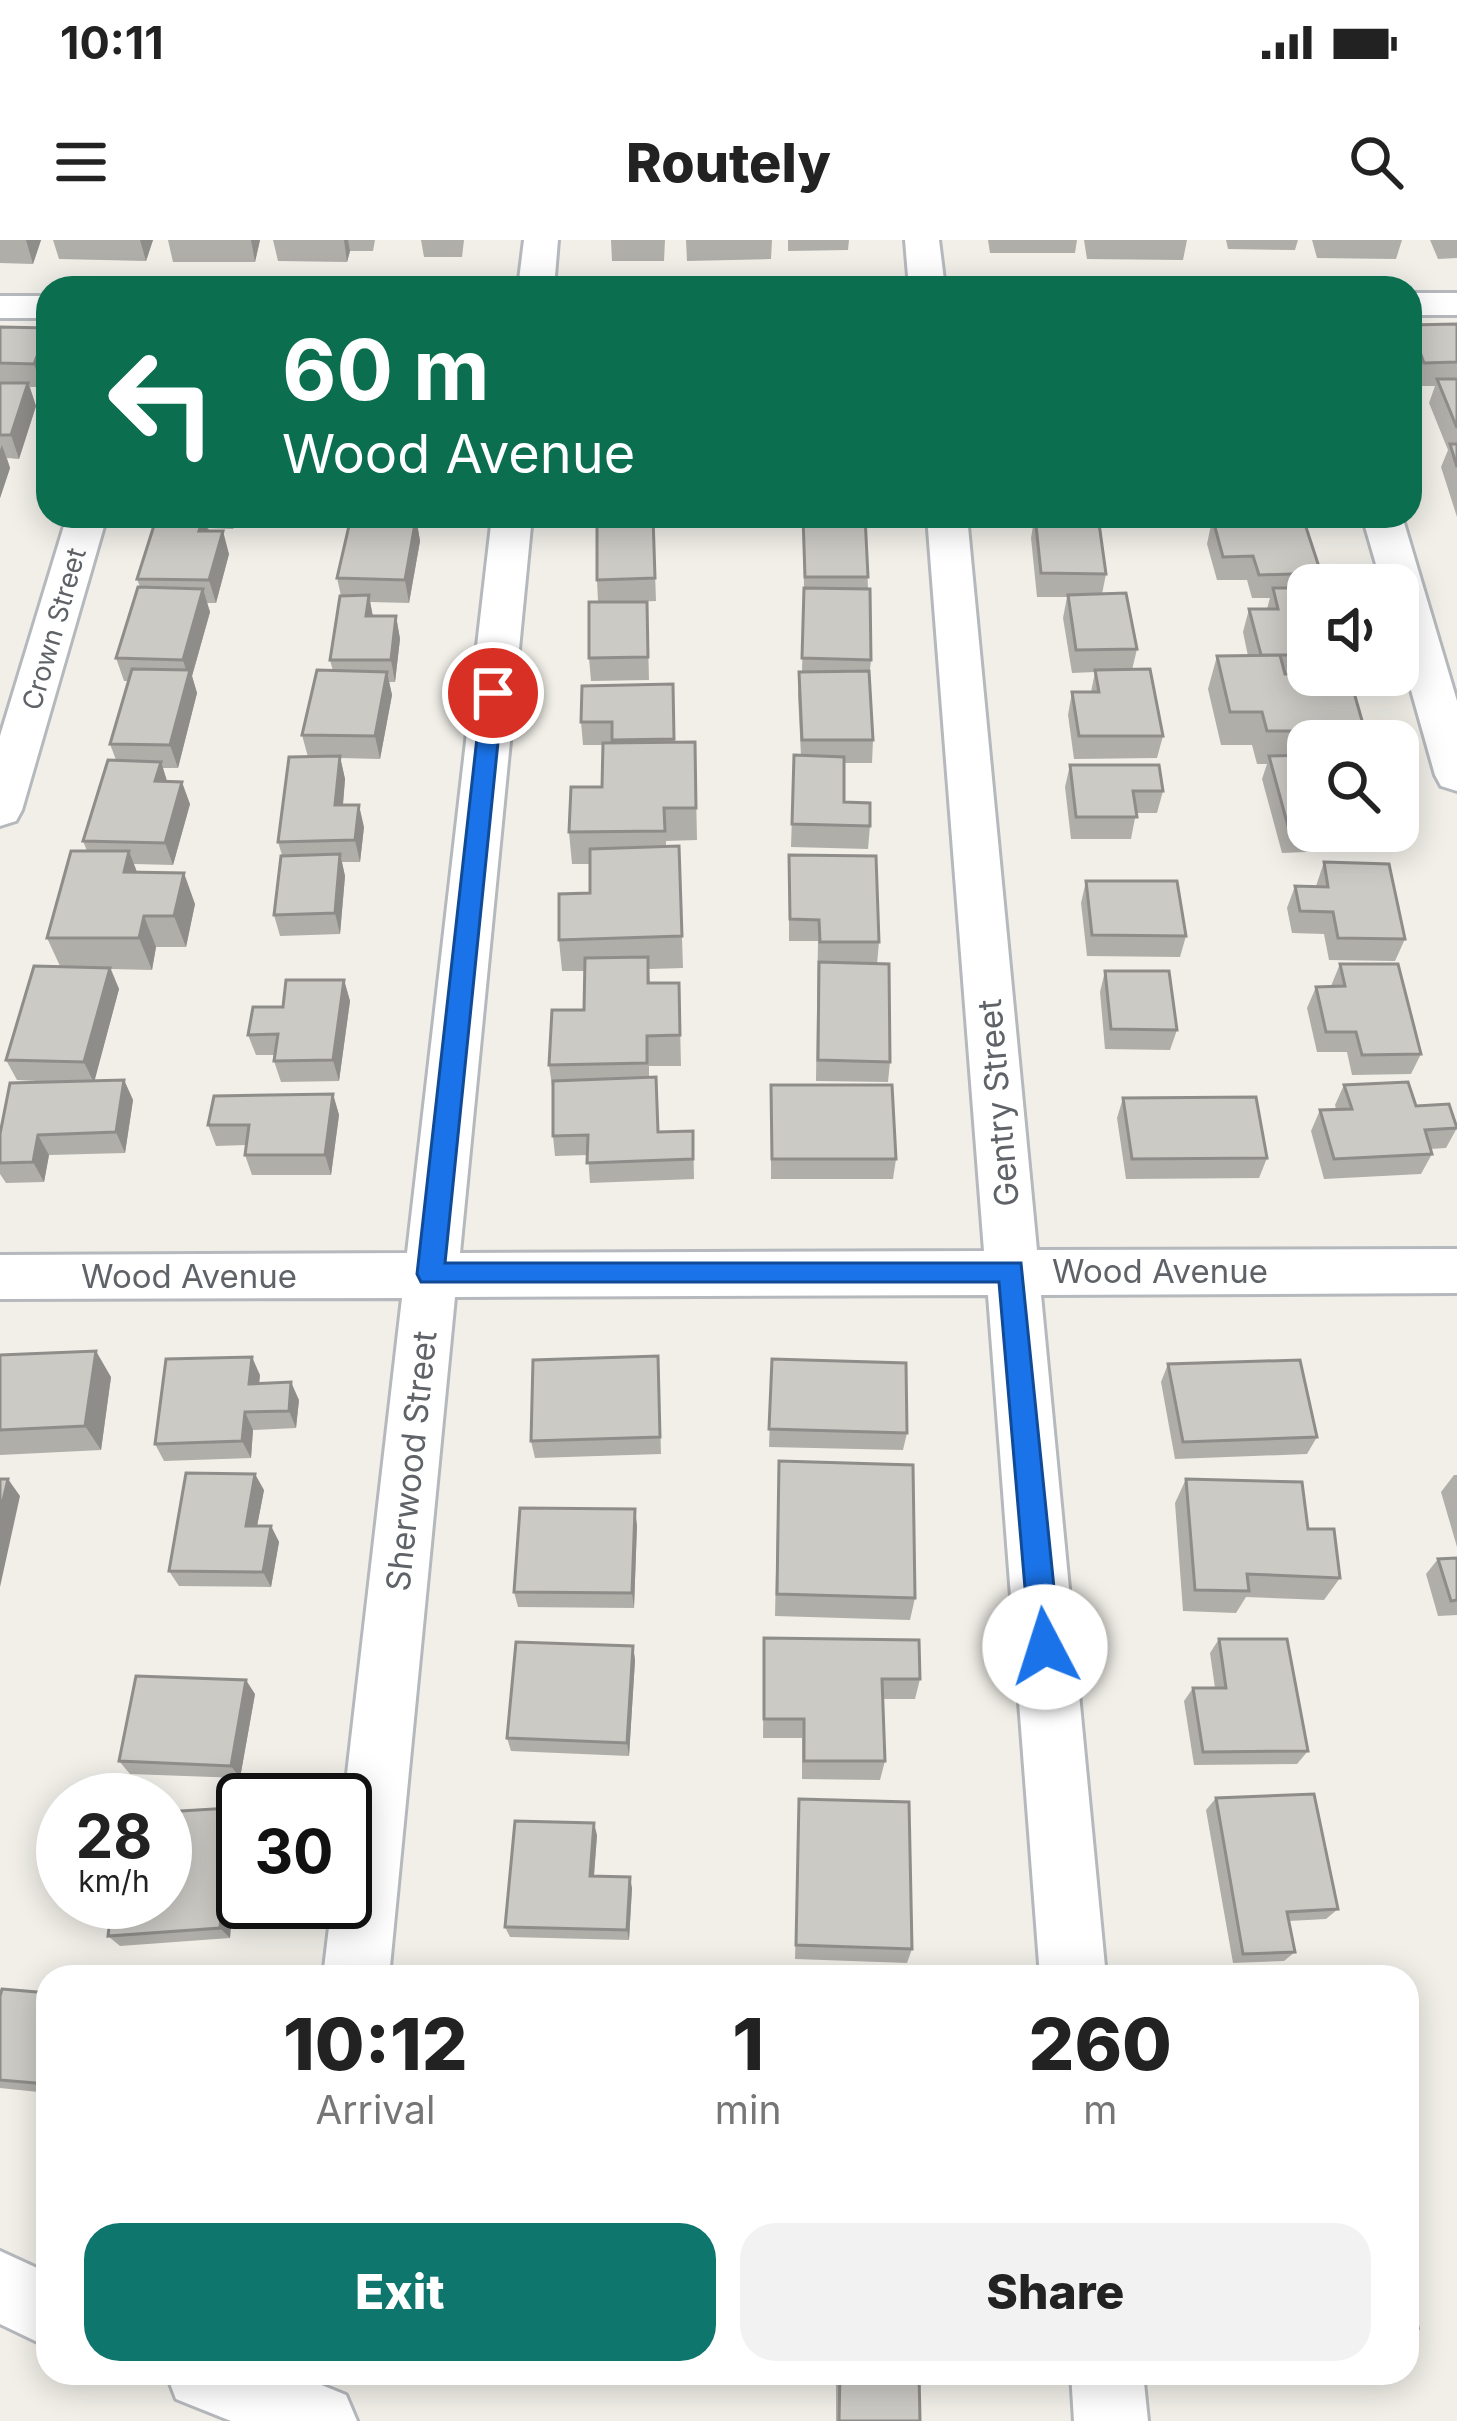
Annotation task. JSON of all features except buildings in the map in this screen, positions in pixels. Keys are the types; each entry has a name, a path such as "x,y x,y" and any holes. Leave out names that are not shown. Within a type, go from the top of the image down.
{"street":[{"path":"538,276 542,240"},
{"path":"922,240 926,276"},
{"path":"1422,304 1457,304"},
{"path":"0,307 36,307"},
{"name":"Crown Street","path":"0,810 83,528"},
{"name":"Sherwood Street","path":"357,1965 511,528"},
{"name":"Gentry Street","path":"948,528 1072,1965"},
{"path":"1385,528 1457,775"},
{"name":"Wood Avenue","path":"0,1277 1457,1270"},
{"path":"0,2286 36,2305"},
{"path":"246,2385 315,2404"},
{"path":"1108,2385 1112,2421"}],"route":[{"path":"493,693 430,1274 1012,1270 1045,1647"}]}
